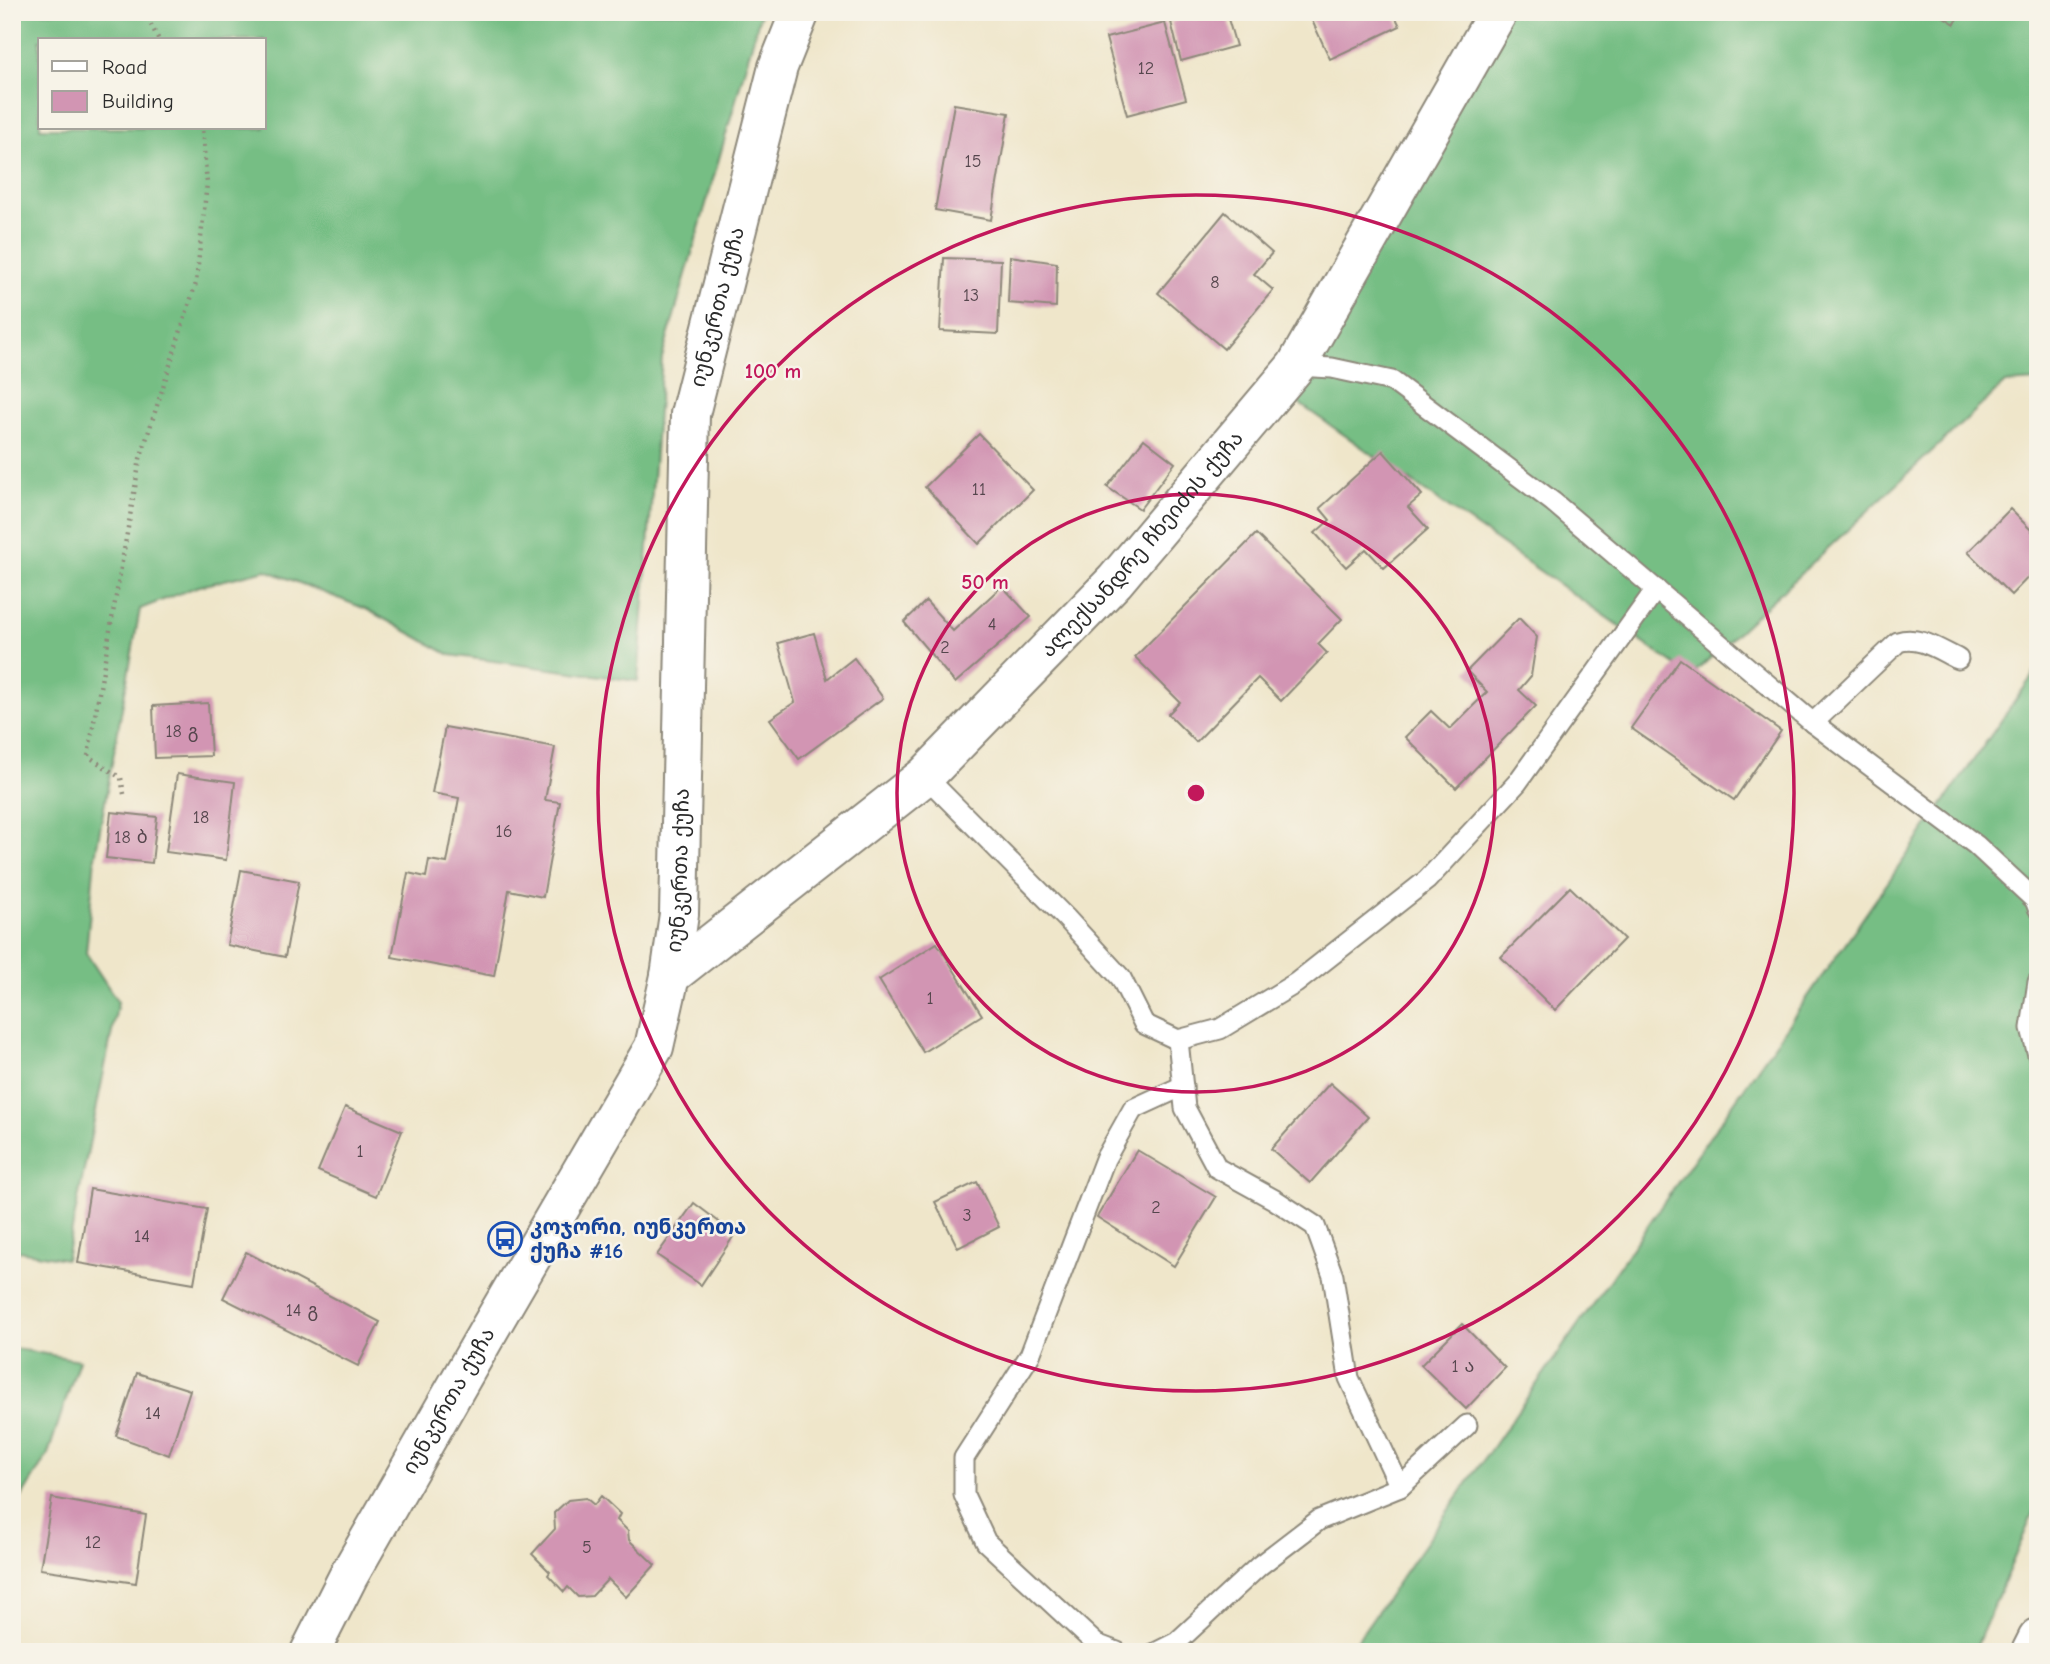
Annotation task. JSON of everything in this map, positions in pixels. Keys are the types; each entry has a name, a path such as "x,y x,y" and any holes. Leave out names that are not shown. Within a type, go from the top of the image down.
{"main road":[{"name":"იუნკერთა ქუჩა","path":"310,1652 349,1575 489,1328 654,1047 670,976 679,914 690,414 778,67 800,12"},
{"name":"ალექსანდრე ჩხეიძის ქუჩა","path":"670,976 925,776 1115,580 1296,366 1498,12"},
{"path":"2031,1652 2038,1638"}],"lane":[{"path":"1296,366 1332,368 1392,381 1553,502 1813,723 1976,845 2037,901"},
{"path":"925,776 1066,918 1121,978 1143,1024 1178,1040 1220,1029 1296,982 1427,880 1517,783 1656,589"},
{"path":"1813,723 1898,642 1919,640 1958,659"},
{"path":"2038,982 2031,1028 2038,1055"},
{"path":"1178,1040 1185,1108 1217,1168 1315,1226 1333,1276 1349,1378 1400,1487"},
{"path":"1117,1652 1096,1644 986,1542 964,1494 964,1458 1030,1355 1105,1159 1133,1109 1183,1086"},
{"path":"1157,1652 1177,1642 1259,1566 1320,1520 1400,1487 1467,1425"}],"path":[{"path":"144,12 158,38"},
{"path":"124,794 121,778 89,756 140,459 196,283 207,183 202,130"}],"green space":[{"path":"12,12 761,12 662,358 638,681 450,655 366,609 266,570 196,587 140,609 95,857 86,953 118,1002 66,1259 12,1250"},
{"path":"1503,12 2038,12 2038,381 2005,383 1691,676 1281,391"},
{"path":"2038,668 2038,1502 1974,1652 1349,1652"},
{"path":"12,1348 79,1360 48,1454 12,1513"}],"building":[{"path":"1206,12 1226,12 1236,46 1181,61 1171,22"},
{"path":"1308,12 1393,12 1400,26 1330,59"},
{"path":"1936,12 1961,12 1955,24"},
{"path":"1165,23 1186,99 1127,115 1106,38"},
{"path":"954,104 1009,113 991,220 935,210"},
{"path":"1225,212 1272,253 1254,274 1273,290 1224,349 1158,293"},
{"path":"1010,256 1057,263 1056,307 1008,303"},
{"path":"944,258 1001,260 998,334 940,331"},
{"path":"979,434 1033,490 979,544 925,487"},
{"path":"1144,439 1175,463 1140,509 1107,487"},
{"path":"1383,451 1422,495 1408,507 1428,529 1384,568 1366,549 1346,567 1315,533 1330,520 1320,508"},
{"path":"2010,509 2038,537 2038,567 2011,595 1968,552"},
{"path":"1256,534 1342,619 1318,644 1327,653 1281,701 1258,678 1196,742 1168,714 1180,702 1135,657"},
{"path":"1002,586 1031,617 955,683 904,622 926,601 953,631"},
{"path":"1519,618 1537,637 1531,676 1519,690 1536,706 1456,788 1405,737 1431,711 1450,729 1487,692 1467,671"},
{"path":"814,633 827,679 854,658 883,698 799,759 770,719 795,702 778,643"},
{"path":"1680,659 1781,731 1734,800 1631,728"},
{"path":"208,703 211,756 155,758 153,706"},
{"path":"445,727 555,747 545,800 560,802 543,897 509,890 494,976 392,957 408,873 426,877 429,860 447,863 459,798 432,793"},
{"path":"177,774 235,782 226,860 166,852"},
{"path":"111,812 157,817 152,863 106,858"},
{"path":"241,870 299,881 285,957 227,945"},
{"path":"1570,887 1624,939 1555,1010 1501,957"},
{"path":"937,943 982,1015 923,1052 879,980"},
{"path":"1330,1083 1368,1117 1310,1183 1271,1149"},
{"path":"345,1107 402,1131 376,1196 318,1171"},
{"path":"1137,1150 1216,1197 1174,1266 1097,1217"},
{"path":"977,1182 999,1227 958,1248 935,1202"},
{"path":"90,1189 207,1209 194,1283 78,1263"},
{"path":"694,1203 735,1234 701,1285 657,1255"},
{"path":"246,1252 380,1322 358,1366 223,1298"},
{"path":"1462,1324 1505,1368 1466,1409 1421,1365"},
{"path":"137,1373 190,1390 169,1455 116,1436"},
{"path":"601,1496 620,1514 617,1520 628,1531 629,1540 655,1565 626,1597 608,1579 592,1596 578,1597 568,1587 564,1592 548,1575 550,1572 532,1554 555,1529 554,1513 568,1500 586,1498 594,1505"},
{"path":"52,1498 146,1515 136,1583 40,1569"}],"place":[{"name":"კოჯორი, იუნკერთა ქუჩა #16","path":"505,1239"}]}
